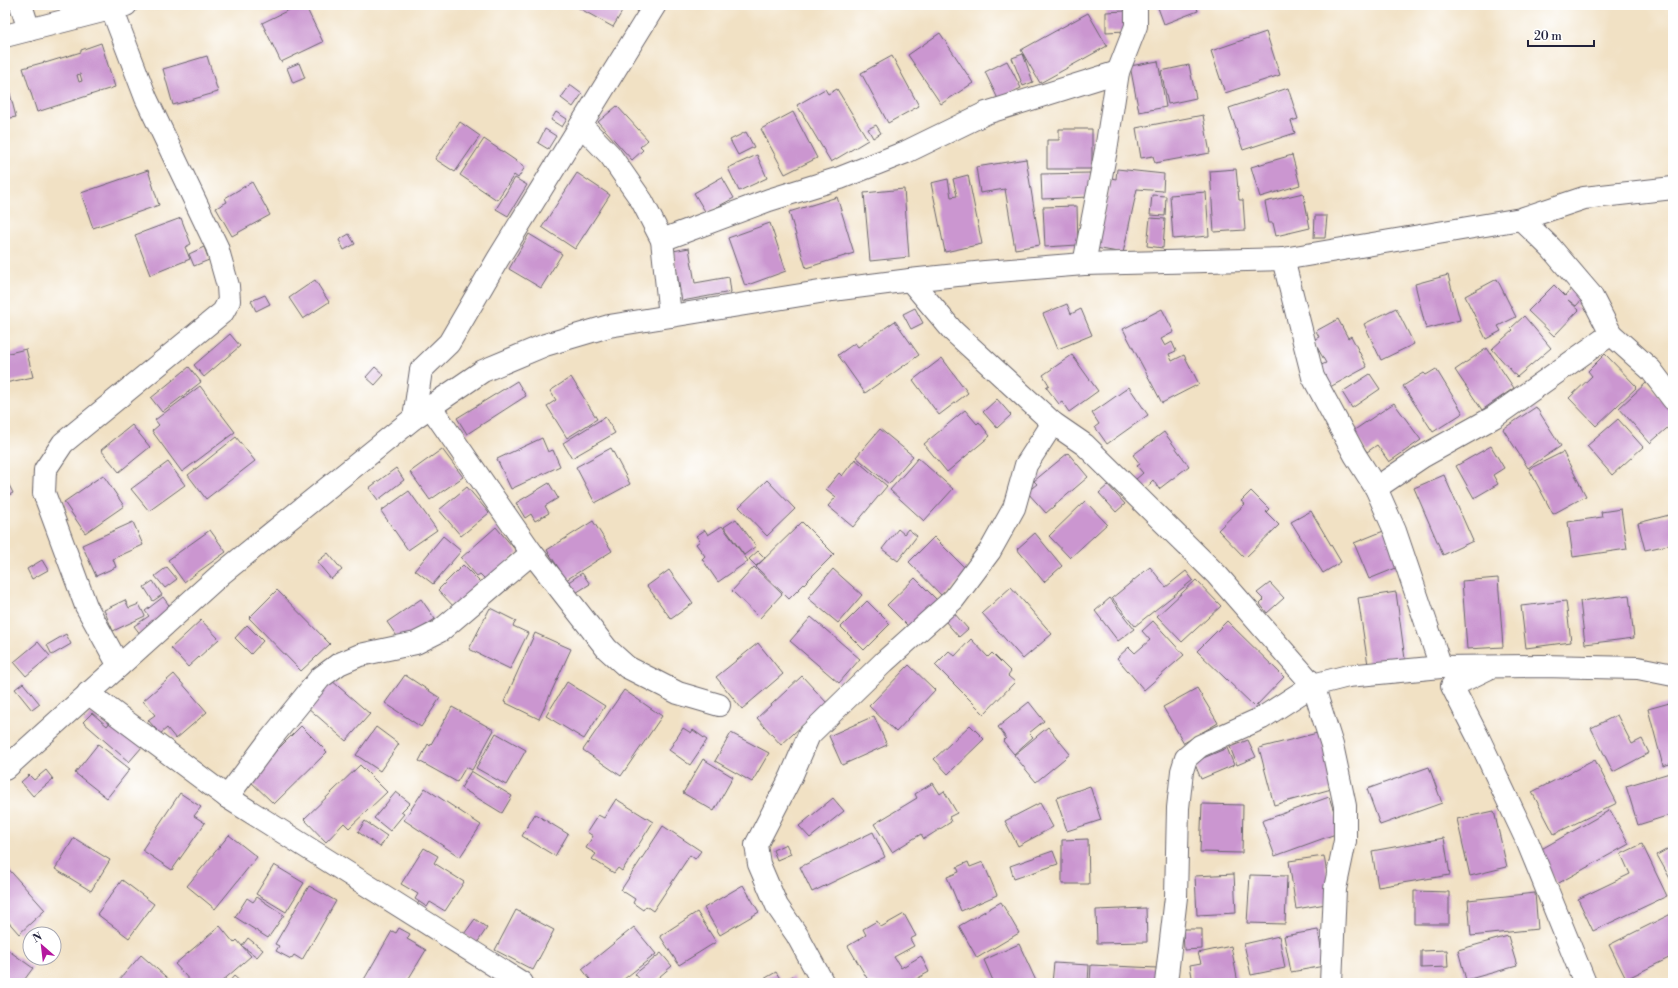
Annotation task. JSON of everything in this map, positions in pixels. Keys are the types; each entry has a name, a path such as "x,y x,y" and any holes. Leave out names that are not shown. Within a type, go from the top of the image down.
{"street":[{"path":"21,5 29,30"},
{"path":"655,5 449,343 420,370 422,412 566,599 607,649 627,667 678,693 719,705"},
{"path":"1084,264 1106,150 1118,72 1136,26 1136,5"},
{"path":"5,36 120,7 146,98 217,247 228,286 229,301 223,312 63,443 45,470 44,493 86,606 119,666"},
{"path":"662,240 769,200 840,178 906,152 986,113 1118,72"},
{"path":"581,125 610,155 642,201 662,240 670,316"},
{"path":"5,769 220,575 422,412 483,371 545,345 609,326 832,290 910,280 1084,264 1283,259 1521,219 1584,198 1673,188"},
{"path":"1521,219 1551,248 1591,295 1611,334 1651,370 1673,399"},
{"path":"1283,259 1313,377 1355,455 1376,488 1394,531 1441,667"},
{"path":"910,280 953,331 1053,423 1085,445 1217,575 1313,684 1332,745 1346,806 1345,841 1335,889 1331,983"},
{"path":"1376,488 1422,457 1494,417 1611,334"},
{"path":"824,983 797,935 777,906 760,864 756,845 788,784 809,735 884,662 954,599 990,551 1014,508 1026,465 1053,423"},
{"path":"227,797 269,741 320,678 339,664 360,655 416,643 440,631 532,553"},
{"path":"1166,983 1176,897 1182,771 1186,758 1200,746 1262,718 1313,684 1348,676 1441,667 1541,666 1638,668 1673,675"},
{"path":"1492,667 1452,686 1479,739 1528,843 1585,983"},
{"path":"88,693 227,797 522,983"}],"building":[{"path":"299,5 305,5 323,42 281,62 262,23"},
{"path":"579,5 626,5 613,27 577,7"},
{"path":"1157,5 1196,5 1198,11 1164,24"},
{"path":"1125,11 1126,31 1106,32 1106,12"},
{"path":"1088,13 1107,46 1040,83 1021,50"},
{"path":"1266,32 1280,75 1225,93 1211,51"},
{"path":"940,33 973,83 941,104 908,55"},
{"path":"101,43 115,87 37,112 23,68 81,52 81,50","holes":["80,74 82,81 79,82 77,75"]},
{"path":"1023,54 1033,82 1023,86 1012,58"},
{"path":"207,56 218,92 173,105 163,69"},
{"path":"892,56 919,106 888,123 861,73"},
{"path":"1007,61 1021,88 998,99 985,72"},
{"path":"1158,61 1166,107 1139,112 1130,66"},
{"path":"299,63 305,78 293,83 287,68"},
{"path":"1189,65 1196,98 1168,104 1161,71"},
{"path":"5,74 16,117 5,119"},
{"path":"570,85 582,94 573,107 561,98"},
{"path":"1288,88 1298,119 1291,121 1295,133 1243,150 1229,108"},
{"path":"825,89 828,94 837,89 868,140 831,162 797,105"},
{"path":"617,106 648,140 640,147 643,150 632,160 598,122"},
{"path":"556,112 567,119 562,127 551,120"},
{"path":"793,112 817,158 785,174 761,129"},
{"path":"1203,115 1210,153 1155,163 1153,156 1141,158 1136,128"},
{"path":"460,122 480,136 455,172 435,159"},
{"path":"876,125 881,133 873,138 868,129"},
{"path":"545,129 556,136 548,149 538,143"},
{"path":"1059,129 1092,129 1092,169 1047,169 1047,140 1059,140"},
{"path":"746,132 754,147 738,155 730,140"},
{"path":"484,139 525,167 518,178 514,175 497,200 460,175"},
{"path":"757,155 767,178 739,191 728,168"},
{"path":"1292,155 1300,185 1260,197 1251,167"},
{"path":"1026,159 1040,245 1015,249 1005,189 980,193 976,167"},
{"path":"1117,169 1164,174 1163,191 1137,189 1123,253 1096,248 1111,178 1116,179"},
{"path":"1236,169 1239,200 1243,200 1245,230 1214,232 1210,171"},
{"path":"148,170 159,205 93,228 81,193"},
{"path":"577,173 610,195 575,249 542,227"},
{"path":"1090,173 1090,197 1042,199 1041,174"},
{"path":"968,175 982,244 945,252 931,183 948,179 951,197 957,196 953,179"},
{"path":"722,177 734,198 706,213 694,193"},
{"path":"515,178 527,185 508,216 496,209"},
{"path":"252,182 270,215 232,236 216,208 227,202 225,198"},
{"path":"904,189 909,257 870,261 864,193"},
{"path":"1206,192 1209,236 1173,239 1170,195"},
{"path":"1303,193 1310,228 1276,236 1273,223 1269,223 1265,202"},
{"path":"1152,195 1166,196 1165,216 1150,215"},
{"path":"837,197 854,253 806,268 789,212"},
{"path":"1077,206 1078,245 1045,247 1043,207"},
{"path":"1315,216 1327,216 1325,238 1314,238"},
{"path":"181,218 191,244 185,247 190,259 150,275 135,235"},
{"path":"1150,218 1165,219 1163,248 1147,246"},
{"path":"770,223 786,271 745,286 728,238"},
{"path":"349,234 355,244 344,250 339,240"},
{"path":"529,234 562,254 541,288 509,269"},
{"path":"204,247 209,260 194,266 189,254"},
{"path":"689,248 695,283 729,277 731,292 682,301 673,251"},
{"path":"1448,275 1460,320 1426,329 1415,284"},
{"path":"1497,279 1516,317 1498,326 1501,331 1486,339 1465,296"},
{"path":"315,280 329,302 303,319 289,298"},
{"path":"1554,285 1565,296 1574,286 1585,296 1576,306 1568,300 1579,310 1554,336 1528,311"},
{"path":"265,295 270,304 256,311 251,301"},
{"path":"1067,304 1071,314 1081,309 1092,335 1058,349 1043,314"},
{"path":"915,308 923,323 911,329 903,314"},
{"path":"1396,308 1414,344 1381,360 1364,324"},
{"path":"1162,309 1174,332 1161,339 1165,346 1172,342 1176,351 1169,354 1172,361 1184,355 1199,384 1162,403 1123,329"},
{"path":"1524,316 1551,348 1517,377 1492,349 1513,330 1511,328"},
{"path":"1338,319 1348,338 1351,336 1367,367 1330,387 1319,366 1326,363 1313,340 1319,337 1316,331"},
{"path":"895,321 919,355 865,393 838,355 855,343 858,347"},
{"path":"230,334 240,346 204,377 194,365"},
{"path":"1487,348 1514,388 1482,410 1455,370"},
{"path":"26,349 33,377 5,383 5,354"},
{"path":"1605,354 1637,387 1596,426 1569,398 1592,376 1588,371"},
{"path":"1072,355 1098,391 1069,412 1062,402 1059,404 1046,387 1049,385 1043,375"},
{"path":"942,358 968,393 939,415 913,380"},
{"path":"189,367 201,382 162,412 151,398"},
{"path":"375,367 384,375 375,385 366,377"},
{"path":"1436,369 1463,413 1433,432 1403,386 1424,373 1426,375"},
{"path":"1370,374 1380,389 1352,408 1342,392"},
{"path":"571,377 597,419 567,438 547,406 556,400 550,391"},
{"path":"517,381 526,396 467,434 457,418"},
{"path":"1646,383 1673,412 1673,423 1650,443 1619,408"},
{"path":"200,386 235,432 182,472 152,431 159,425 155,420"},
{"path":"1129,387 1148,415 1107,444 1095,427 1099,424 1092,413"},
{"path":"997,399 1011,415 997,428 983,412"},
{"path":"1394,403 1421,440 1389,462 1377,445 1367,452 1353,431"},
{"path":"1536,407 1561,446 1528,468 1503,429"},
{"path":"965,410 977,424 979,422 990,436 947,472 924,444"},
{"path":"605,417 615,433 572,458 563,443"},
{"path":"1618,419 1643,447 1612,475 1587,446"},
{"path":"132,425 150,447 119,472 101,450"},
{"path":"880,429 913,456 889,484 856,457"},
{"path":"1164,432 1189,466 1159,489 1153,480 1150,483 1151,484 1143,490 1135,480 1143,473 1137,466 1140,464 1133,455"},
{"path":"236,437 255,461 206,499 188,475"},
{"path":"542,438 548,452 553,450 560,466 511,489 497,459"},
{"path":"1491,446 1504,468 1493,475 1498,484 1474,498 1456,466"},
{"path":"611,448 630,484 595,503 576,467"},
{"path":"442,449 463,477 430,500 410,472"},
{"path":"1563,452 1586,496 1553,514 1529,469"},
{"path":"1068,453 1088,477 1046,513 1027,492 1037,484 1034,481"},
{"path":"918,458 953,489 924,521 890,490"},
{"path":"855,459 887,486 853,527 828,506 836,497 826,489 839,473 842,476"},
{"path":"168,462 185,485 149,511 131,489"},
{"path":"396,468 404,480 378,500 369,488"},
{"path":"103,475 124,506 85,533 64,502"},
{"path":"1444,475 1473,541 1443,555 1414,488"},
{"path":"5,477 13,493 5,497"},
{"path":"767,480 795,509 767,536 739,507"},
{"path":"549,483 558,498 545,506 549,513 535,521 531,514 525,518 516,503"},
{"path":"1108,485 1125,504 1116,512 1099,493"},
{"path":"467,487 489,513 461,536 439,510"},
{"path":"409,491 437,530 408,550 381,511"},
{"path":"1251,491 1269,509 1266,512 1279,525 1245,558 1218,530 1245,504 1241,501"},
{"path":"1085,501 1107,524 1070,558 1049,536"},
{"path":"1621,509 1627,549 1573,557 1568,522 1602,517 1601,512"},
{"path":"1311,511 1341,562 1323,573 1291,522"},
{"path":"1673,514 1673,544 1645,550 1638,523"},
{"path":"736,519 756,546 744,555 724,527"},
{"path":"593,521 612,551 566,580 547,550"},
{"path":"133,522 143,545 113,559 116,567 96,576 82,545"},
{"path":"802,522 834,554 789,599 756,567"},
{"path":"722,526 748,561 718,582 702,559 705,556 696,544 700,541 696,536 705,530 708,535"},
{"path":"496,527 518,553 486,580 480,574 477,576 461,558"},
{"path":"898,529 904,534 908,529 917,536 898,561 882,549"},
{"path":"210,530 226,552 184,582 168,560"},
{"path":"1386,530 1401,566 1369,579 1354,543"},
{"path":"1035,533 1062,566 1044,582 1017,549"},
{"path":"443,536 461,551 433,584 415,570"},
{"path":"934,537 969,572 943,597 909,562"},
{"path":"758,551 765,558 756,566 749,559"},
{"path":"328,553 342,570 331,579 317,562"},
{"path":"42,560 48,570 32,579 27,569"},
{"path":"463,565 482,584 456,609 438,590"},
{"path":"167,567 177,579 165,588 155,576"},
{"path":"754,567 782,594 760,618 732,591"},
{"path":"1150,567 1166,587 1186,571 1193,580 1135,626 1112,598"},
{"path":"833,569 862,595 838,623 808,598"},
{"path":"669,570 693,603 671,619 647,586"},
{"path":"582,573 590,584 574,594 567,583"},
{"path":"915,578 939,602 911,629 887,605"},
{"path":"1498,578 1503,647 1467,649 1462,581"},
{"path":"1196,580 1221,606 1182,642 1157,616"},
{"path":"153,581 162,595 153,601 144,587"},
{"path":"1270,583 1284,598 1267,613 1260,604 1264,600 1257,593"},
{"path":"1011,587 1052,634 1023,659 982,613"},
{"path":"277,590 330,644 301,671 249,618"},
{"path":"1396,592 1405,659 1368,665 1358,598"},
{"path":"1629,595 1634,638 1585,644 1580,601"},
{"path":"163,597 174,612 141,635 134,626 149,616 145,611"},
{"path":"1110,598 1134,629 1118,641 1095,611"},
{"path":"421,599 435,619 401,642 387,622"},
{"path":"125,600 129,608 139,604 145,616 113,631 104,610"},
{"path":"867,601 890,624 864,650 841,627"},
{"path":"1566,601 1571,642 1526,648 1521,606"},
{"path":"490,608 516,621 513,626 528,633 510,669 469,649"},
{"path":"954,613 968,629 959,637 945,621"},
{"path":"811,617 860,659 839,683 790,641"},
{"path":"201,620 219,639 188,667 171,648"},
{"path":"1153,621 1184,655 1144,690 1117,658 1129,647 1135,653 1150,640 1142,631"},
{"path":"1227,621 1284,677 1255,707 1197,651"},
{"path":"247,625 263,641 251,654 235,638"},
{"path":"535,633 571,649 539,719 504,702"},
{"path":"66,634 71,644 52,655 47,645"},
{"path":"971,639 988,657 992,653 1011,672 1008,676 1015,682 984,714 935,665 949,651 955,656"},
{"path":"38,642 50,656 26,676 14,662"},
{"path":"758,643 783,674 742,709 716,677"},
{"path":"909,665 935,690 896,732 869,706"},
{"path":"174,674 207,712 176,739 167,728 160,734 148,720 155,715 143,701"},
{"path":"405,675 440,698 421,727 385,703"},
{"path":"802,676 827,703 781,745 757,718"},
{"path":"331,680 370,714 346,741 307,707"},
{"path":"567,682 605,706 584,739 546,716"},
{"path":"23,683 40,704 32,710 15,689"},
{"path":"1197,688 1218,723 1184,743 1163,707"},
{"path":"624,690 662,716 621,776 583,750"},
{"path":"1029,702 1044,721 1029,733 1033,737 1014,754 1003,741 1006,738 998,727"},
{"path":"1673,702 1673,763 1663,766 1648,709"},
{"path":"452,707 494,730 472,770 466,767 457,782 419,761 428,744 430,746"},
{"path":"92,713 107,726 111,721 142,747 129,762 83,722"},
{"path":"1617,715 1632,744 1642,739 1649,753 1613,772 1591,728"},
{"path":"874,716 887,745 842,765 829,736"},
{"path":"970,725 984,739 948,774 934,759"},
{"path":"301,726 327,752 274,804 248,779"},
{"path":"376,727 399,744 380,771 356,755"},
{"path":"1048,727 1070,754 1036,782 1014,755"},
{"path":"683,728 691,733 693,730 707,740 690,765 669,750"},
{"path":"1321,732 1335,788 1274,805 1259,748"},
{"path":"496,733 526,750 506,785 476,768"},
{"path":"731,733 769,753 752,782 715,761"},
{"path":"1248,740 1256,757 1237,765 1230,747"},
{"path":"98,744 130,769 107,798 75,773"},
{"path":"1227,748 1234,765 1201,779 1194,762"},
{"path":"703,759 733,777 714,811 683,793"},
{"path":"1595,760 1617,803 1554,834 1532,792"},
{"path":"360,765 387,792 349,828 344,823 326,842 304,819"},
{"path":"1429,767 1442,803 1380,825 1367,789"},
{"path":"46,770 53,779 33,796 21,782 29,775 34,780"},
{"path":"471,771 512,796 502,813 461,788"},
{"path":"1673,772 1673,814 1638,825 1626,786"},
{"path":"933,783 940,794 944,791 957,813 949,817 951,822 924,839 921,834 892,852 874,824 917,798 915,794"},
{"path":"1090,786 1101,820 1067,831 1056,798"},
{"path":"425,788 481,825 460,857 404,820"},
{"path":"396,792 410,803 401,812 404,814 390,831 374,818"},
{"path":"180,793 201,807 194,816 205,823 172,870 142,850"},
{"path":"1329,797 1341,832 1275,856 1262,821"},
{"path":"833,798 844,811 810,838 799,826"},
{"path":"616,799 653,822 622,871 618,868 614,873 592,859 596,854 586,848 593,836 587,832 598,815 604,818"},
{"path":"1040,803 1053,827 1018,846 1005,821"},
{"path":"1202,804 1243,805 1242,853 1200,852"},
{"path":"1610,810 1629,844 1557,884 1538,851"},
{"path":"1494,811 1507,867 1470,876 1457,819"},
{"path":"535,814 568,834 555,856 522,836"},
{"path":"365,821 387,836 380,847 358,832"},
{"path":"663,826 701,851 695,859 690,855 653,911 646,906 643,910 633,903 635,899 621,890"},
{"path":"873,832 885,857 812,892 800,867"},
{"path":"229,835 257,857 215,909 187,886"},
{"path":"74,838 110,860 91,891 55,869"},
{"path":"1444,838 1450,875 1378,887 1372,851"},
{"path":"1088,839 1089,884 1062,884 1062,840"},
{"path":"786,844 791,854 777,860 773,850"},
{"path":"1642,844 1667,896 1593,931 1578,899 1630,874 1621,854"},
{"path":"1673,846 1673,884 1657,855"},
{"path":"424,848 438,856 434,863 464,882 445,911 430,902 427,907 415,899 418,894 401,884"},
{"path":"1053,851 1058,864 1014,879 1010,866"},
{"path":"1324,856 1332,903 1296,909 1289,861"},
{"path":"968,862 970,867 983,862 997,895 961,911 947,877 959,872 957,867"},
{"path":"5,865 45,910 28,926 22,926 22,931 19,934 5,918"},
{"path":"274,865 304,883 286,912 256,894"},
{"path":"1234,874 1236,913 1197,915 1195,876"},
{"path":"1250,875 1287,876 1285,924 1247,923"},
{"path":"122,880 154,904 129,938 97,914"},
{"path":"743,885 759,912 720,935 704,908"},
{"path":"309,886 336,901 302,960 294,955 291,959 276,951 279,946 275,944"},
{"path":"1414,891 1449,892 1449,924 1414,924"},
{"path":"1535,893 1538,929 1471,936 1468,900"},
{"path":"257,897 284,915 268,938 235,917 247,898 253,902"},
{"path":"1001,902 1019,933 977,958 959,926"},
{"path":"1146,908 1147,942 1097,943 1096,910"},
{"path":"516,910 554,930 533,970 495,950"},
{"path":"697,912 716,942 679,965 660,936"},
{"path":"1673,913 1673,956 1626,979 1609,945"},
{"path":"904,914 916,936 910,939 914,946 894,957 901,968 921,956 929,972 909,983 863,983 868,980 848,946 866,935 863,929 877,921 881,927"},
{"path":"475,919 487,928 477,943 464,934"},
{"path":"220,926 234,943 237,940 251,956 220,983 192,983 175,964"},
{"path":"634,927 656,954 619,983 593,983 582,969"},
{"path":"399,928 410,934 407,939 426,950 406,983 362,983 392,931 396,933"},
{"path":"1183,929 1202,929 1202,949 1184,950"},
{"path":"1318,930 1324,966 1291,972 1284,936"},
{"path":"1279,936 1285,968 1251,975 1244,944"},
{"path":"1508,936 1517,966 1466,980 1458,950"},
{"path":"248,938 263,950 257,957 242,946"},
{"path":"1019,944 1037,983 994,983 984,960"},
{"path":"1231,946 1238,983 1203,983 1203,981 1193,983 1190,965 1201,963 1198,953"},
{"path":"5,948 22,960 22,966 30,966 33,968 22,983 5,983"},
{"path":"1447,950 1448,967 1421,968 1421,951"},
{"path":"661,953 672,966 652,983 643,983 635,974"},
{"path":"141,955 173,983 122,983 119,980"},
{"path":"1054,963 1089,965 1088,983 1052,983"},
{"path":"1091,965 1157,968 1156,983 1090,983"},
{"path":"776,972 782,982 793,976 797,983 757,983"},
{"path":"234,976 242,983 228,983"}]}
